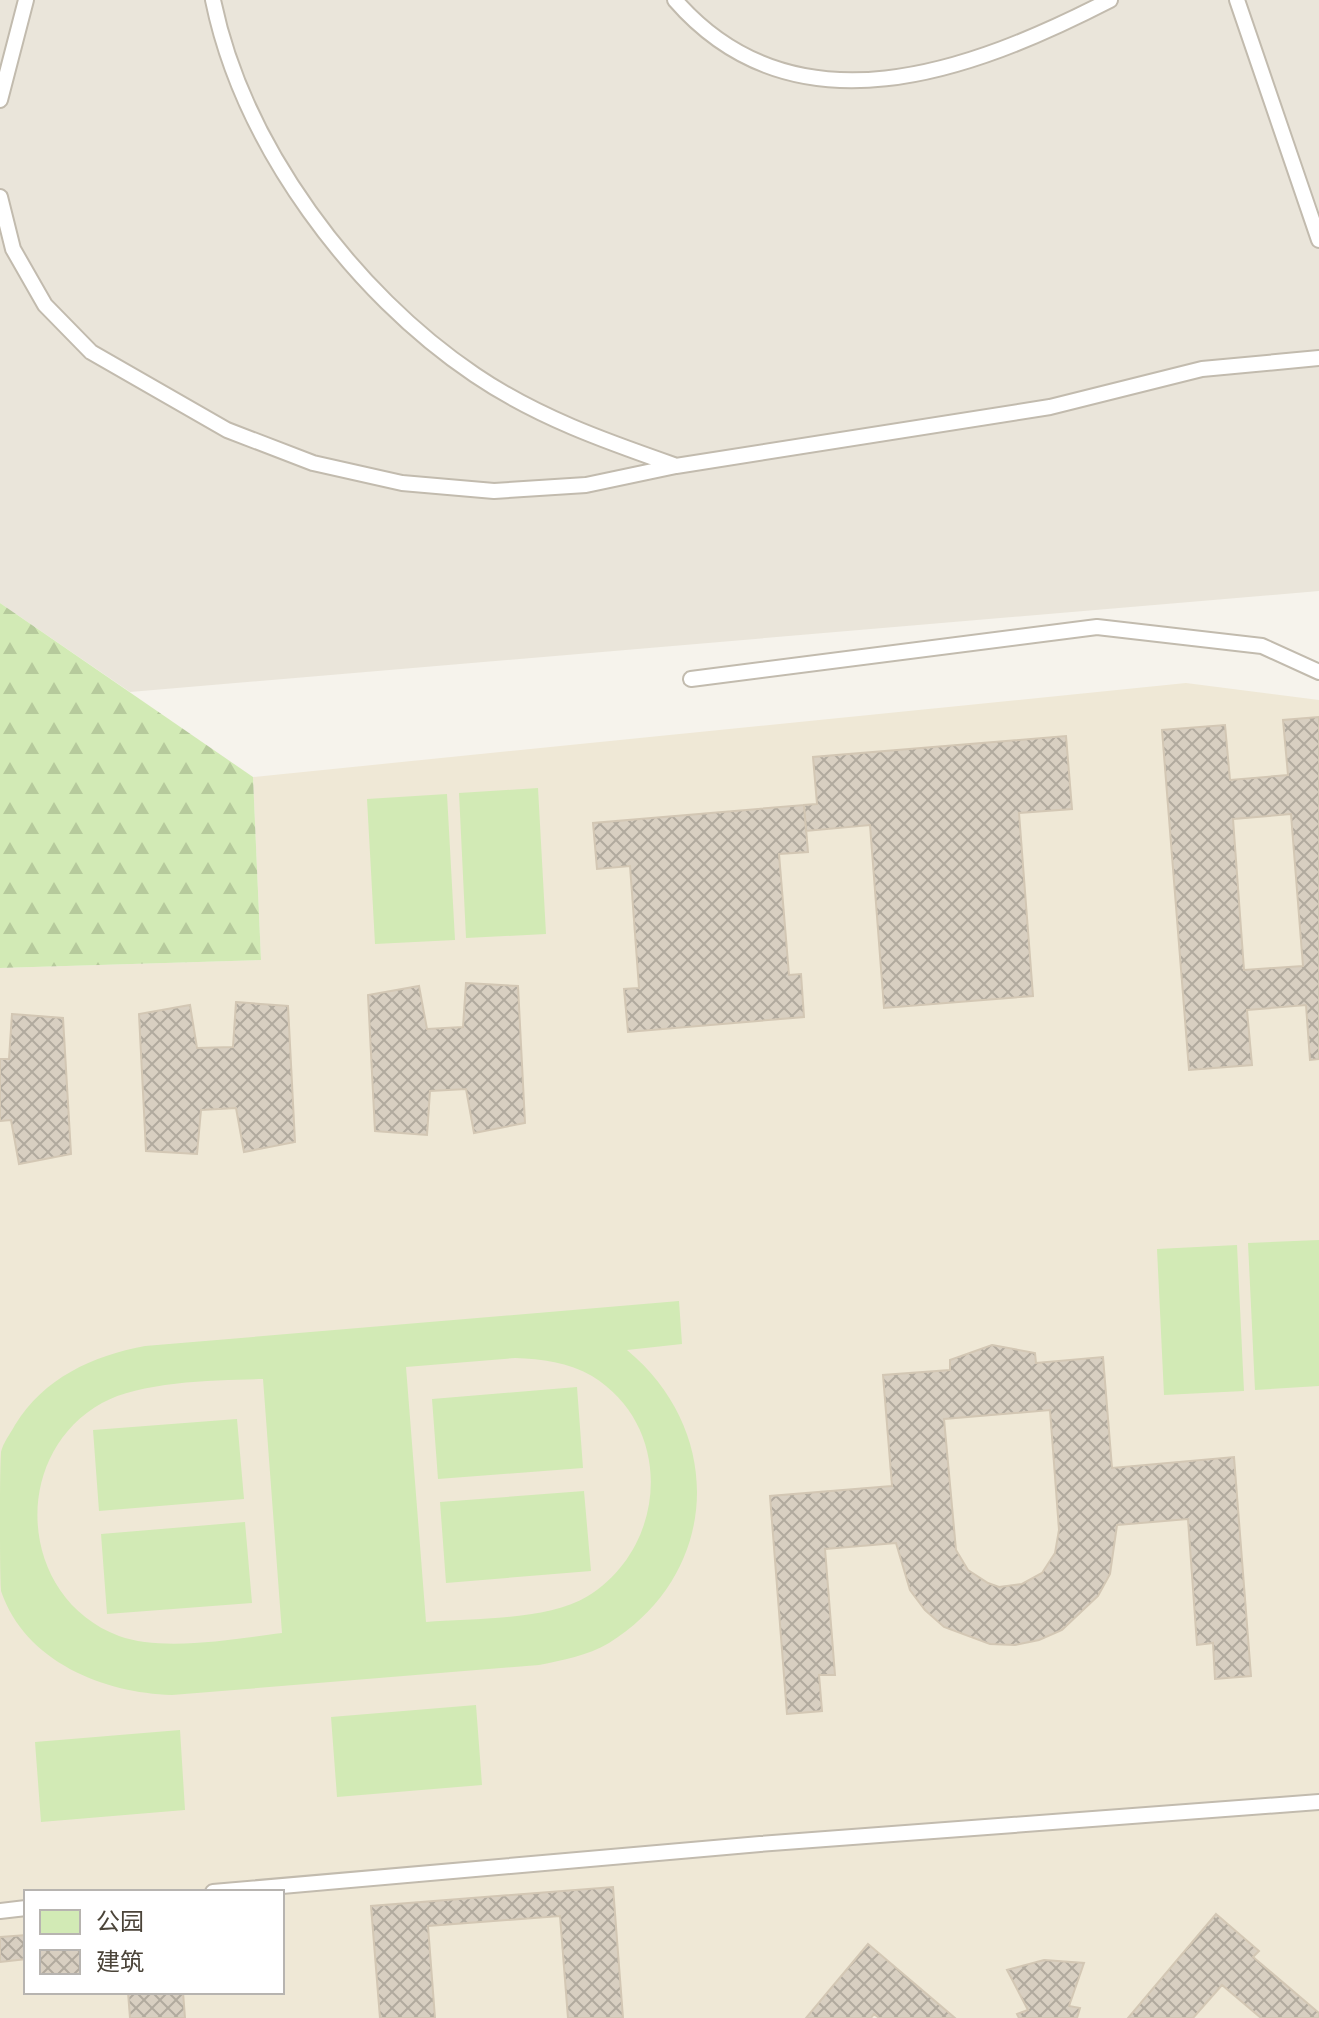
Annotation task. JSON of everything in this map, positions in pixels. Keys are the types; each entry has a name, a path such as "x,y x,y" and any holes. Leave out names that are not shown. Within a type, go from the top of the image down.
{"lane":[{"path":"0,100 26,0"},
{"path":"213,0 218,26 259,129 317,223 389,306 475,376 558,422 676,466"},
{"path":"675,0 697,26 740,55 787,74 838,82 939,69 988,56 1035,38 1110,0"},
{"path":"1237,0 1319,240"},
{"path":"0,197 13,249 45,305 91,352 227,430 313,463 418,485 494,491 586,485 676,466 1050,407 1202,369 1319,358"},
{"path":"691,679 1097,627 1262,646 1319,672"},
{"path":"236,1890 744,1846 1319,1802"},
{"path":"0,1911 24,1908"}],"shaded area":[{"path":"0,0 1319,0 1319,591 130,692 0,603"},
{"path":"1186,683 1319,700 1319,2018 0,2018 0,968 261,960 253,777"}],"green space":[{"path":"0,603 253,777 261,960 0,968"},
{"path":"538,788 546,934 466,938 459,793"},
{"path":"447,794 455,940 375,944 367,799"},
{"path":"1319,1240 1319,1386 1255,1390 1248,1243"},
{"path":"1237,1245 1244,1391 1164,1395 1157,1249"},
{"path":"679,1301 682,1344 627,1350 659,1383 682,1421 694,1461 697,1501 690,1542 673,1580 646,1614 609,1643 566,1659 539,1665 172,1695 120,1688 94,1680 48,1655 28,1637 12,1616 1,1591 1,1452 27,1409 55,1382 88,1363 145,1346","holes":["515,1358 545,1360 574,1367 592,1376 619,1398 638,1425 648,1455 651,1487 646,1518 634,1548 614,1575 588,1596 571,1604 531,1614 426,1622 406,1367","263,1379 282,1633 199,1643 156,1643 119,1636 85,1617 61,1591 45,1559 38,1525 40,1490 51,1456 72,1426 102,1403 137,1390 180,1383"]},
{"path":"577,1387 583,1468 438,1479 432,1399"},
{"path":"237,1419 244,1499 99,1511 93,1430"},
{"path":"584,1491 591,1571 446,1583 440,1502"},
{"path":"245,1522 252,1603 107,1614 101,1534"},
{"path":"476,1705 482,1785 337,1797 331,1717"},
{"path":"180,1730 185,1810 41,1822 35,1742"}],"building":[{"path":"1319,717 1319,1059 1310,1060 1306,1005 1247,1010 1252,1065 1189,1070 1162,730 1225,725 1230,780 1288,775 1283,720","holes":["1291,814 1303,966 1244,970 1233,819"]},
{"path":"1066,736 1072,809 1019,813 1033,996 884,1008 870,825 806,831 804,805 817,804 813,757"},
{"path":"804,805 808,852 779,854 789,975 801,974 804,1017 628,1032 624,989 639,988 630,866 597,869 593,823"},
{"path":"466,983 518,986 525,1123 474,1133 466,1089 430,1091 427,1135 375,1131 368,995 419,986 427,1029 463,1027"},
{"path":"236,1002 288,1006 295,1142 244,1152 236,1108 201,1110 197,1154 146,1151 139,1014 190,1005 197,1048 233,1047"},
{"path":"12,1014 63,1018 71,1154 19,1164 11,1120 0,1121 0,1059 9,1059"},
{"path":"992,1345 1035,1353 1036,1363 1103,1357 1112,1468 1234,1457 1251,1676 1215,1679 1213,1643 1197,1645 1188,1519 1117,1525 1110,1574 1098,1596 1062,1630 1039,1640 1015,1645 990,1644 944,1627 925,1610 910,1590 896,1543 825,1549 835,1675 819,1675 822,1711 787,1714 770,1496 892,1486 883,1375 950,1370 950,1360","holes":["1050,1410 1059,1530 1055,1553 1042,1573 1022,1584 999,1587 968,1570 956,1550 944,1419"]},
{"path":"613,1887 623,2018 568,2018 560,1916 428,1926 435,2018 380,2018 371,1906"},
{"path":"1216,1914 1259,1951 1253,1957 1319,2013 1319,2018 1261,2018 1222,1985 1193,2018 1128,2018"},
{"path":"24,1935 24,1959 0,1962 0,1937"},
{"path":"868,1944 955,2018 879,2018 874,2014 871,2018 806,2018"},
{"path":"1044,1960 1084,1963 1069,2006 1080,2008 1077,2018 1019,2018 1017,2014 1028,2010 1007,1970"},
{"path":"128,1994 183,1994 185,2018 130,2018"}]}
